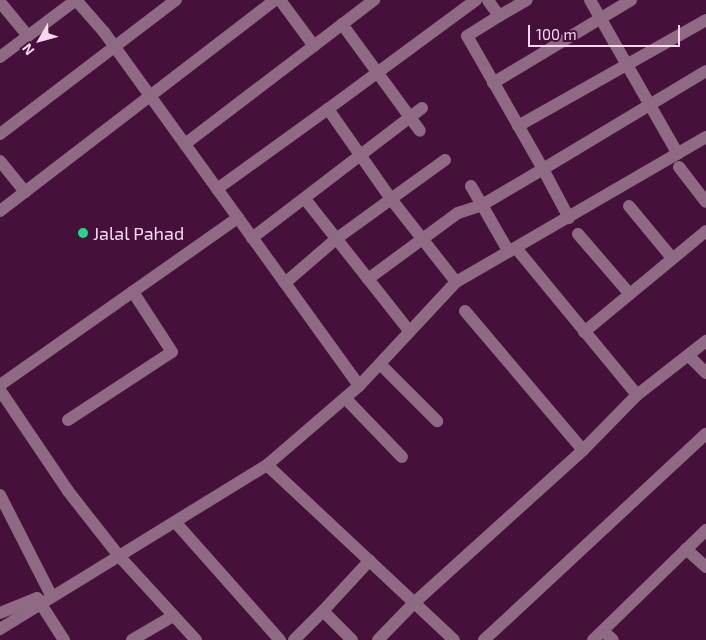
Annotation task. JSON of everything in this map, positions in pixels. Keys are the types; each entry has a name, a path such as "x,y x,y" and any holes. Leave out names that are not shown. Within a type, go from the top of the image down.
{"street":[{"path":"0,57 76,0 115,47 359,386"},
{"path":"0,134 176,0"},
{"path":"0,211 275,0"},
{"path":"280,0 314,46"},
{"path":"185,144 374,0"},
{"path":"217,189 476,0"},
{"path":"488,0 498,16"},
{"path":"527,0 467,36 569,218"},
{"path":"590,0 650,102 678,160 706,202"},
{"path":"493,82 631,0"},
{"path":"0,2 28,36"},
{"path":"518,126 706,20"},
{"path":"342,24 420,131"},
{"path":"368,279 458,213 482,205 650,102 706,71"},
{"path":"252,238 422,108"},
{"path":"328,109 391,199 456,282"},
{"path":"0,629 46,598 176,523 268,466 359,386 456,282 569,218 678,160 706,137"},
{"path":"0,160 25,192"},
{"path":"284,283 336,239 445,160"},
{"path":"471,186 513,250 637,395"},
{"path":"304,199 410,332"},
{"path":"629,206 672,258"},
{"path":"0,385 238,218"},
{"path":"584,332 706,231"},
{"path":"578,234 629,293"},
{"path":"68,420 172,352 133,292"},
{"path":"465,310 583,450"},
{"path":"378,640 415,602 583,450 637,395 706,341"},
{"path":"689,356 706,373"},
{"path":"380,364 437,421"},
{"path":"0,390 68,491 119,556 196,640"},
{"path":"345,398 402,457"},
{"path":"484,640 706,434"},
{"path":"268,466 454,640"},
{"path":"0,495 64,640"},
{"path":"176,523 280,640"},
{"path":"593,640 706,530"},
{"path":"686,549 706,567"},
{"path":"294,640 324,611 370,560"},
{"path":"0,614 33,598 46,598"},
{"path":"324,611 352,640"},
{"path":"132,640 173,616"},
{"path":"603,631 613,640"}],"place":[{"name":"Jalal Pahad","path":"83,233"}]}
